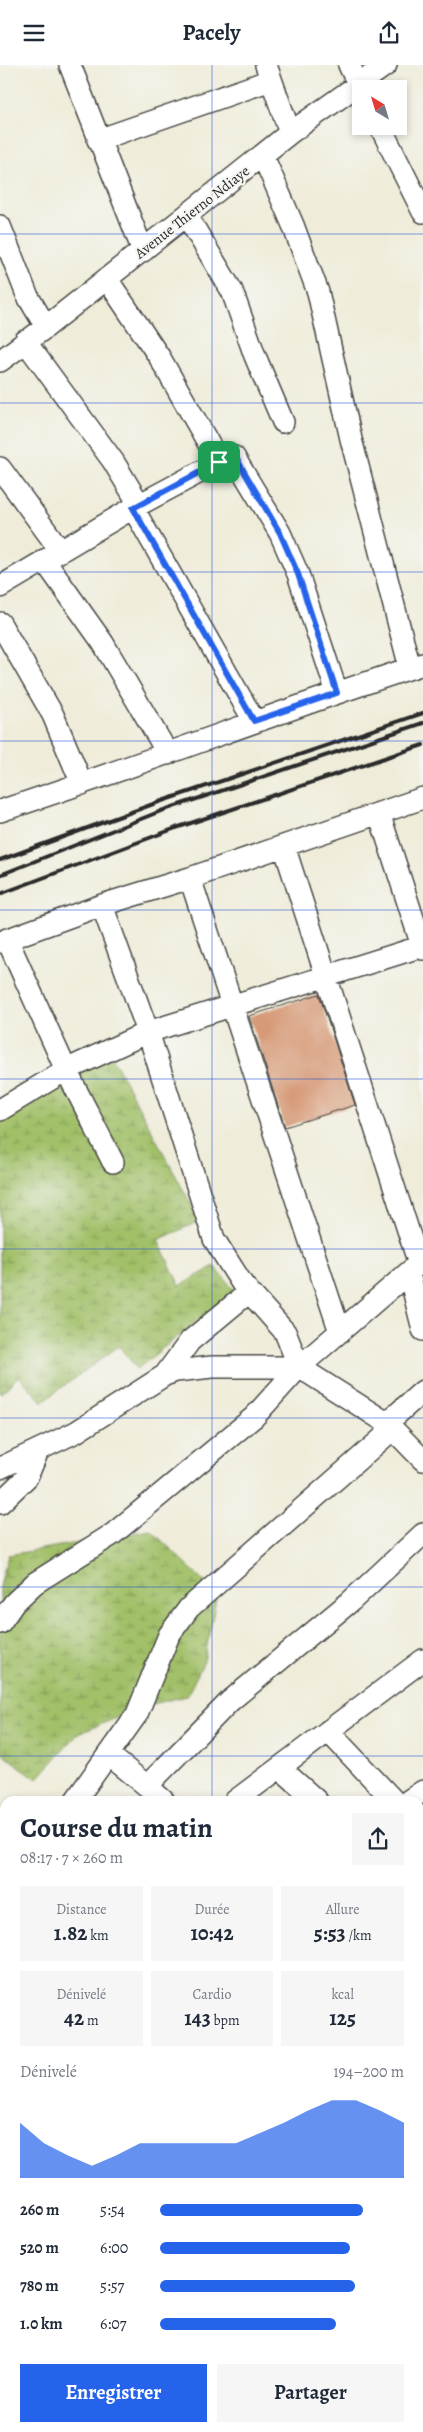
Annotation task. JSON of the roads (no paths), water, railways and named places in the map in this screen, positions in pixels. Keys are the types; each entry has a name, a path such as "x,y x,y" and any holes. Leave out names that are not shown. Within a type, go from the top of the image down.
{"street":[{"path":"70,65 143,251"},
{"name":"Avenue Thierno Ndiaye","path":"0,361 263,156 356,79 386,65"},
{"path":"98,140 269,73 290,133"},
{"path":"385,135 423,211"},
{"path":"0,811 168,754 254,721 417,666 344,412 318,292 294,225 263,156"},
{"path":"187,216 232,291 255,356 283,422"},
{"path":"0,226 27,295 46,327"},
{"path":"107,279 160,358 219,462"},
{"path":"25,341 108,454 254,721"},
{"path":"0,587 136,506 228,457 234,457 280,533 298,574 337,693"},
{"path":"0,468 168,754"},
{"path":"0,623 52,715 82,784"},
{"path":"113,1162 4,941 102,905 190,878 423,797"},
{"path":"0,1110 66,1070 148,1032 232,1004 423,947 378,813"},
{"path":"284,846 417,1266 423,1330"},
{"path":"190,878 340,1332"},
{"path":"102,905 148,1032 214,1239 249,1291 285,1332 299,1367"},
{"path":"0,1623 14,1603 35,1583 113,1534 254,1417 299,1367 417,1266"},
{"path":"165,1375 190,1341 249,1291"},
{"path":"0,1468 76,1432 165,1375 176,1371 212,1367 299,1367 390,1426 423,1460"},
{"path":"79,1796 137,1714 169,1635 189,1608 390,1426 423,1391"},
{"path":"0,1503 27,1477 38,1451"},
{"path":"147,1786 230,1701 351,1601 423,1534"},
{"path":"242,1796 423,1660"},
{"path":"328,1731 389,1796"},
{"path":"109,1755 158,1796"},
{"path":"280,1768 311,1796"}],"railway":[{"path":"0,860 156,803 423,713"},
{"path":"0,875 161,811 423,723"},
{"path":"0,894 176,828 423,745"}]}
